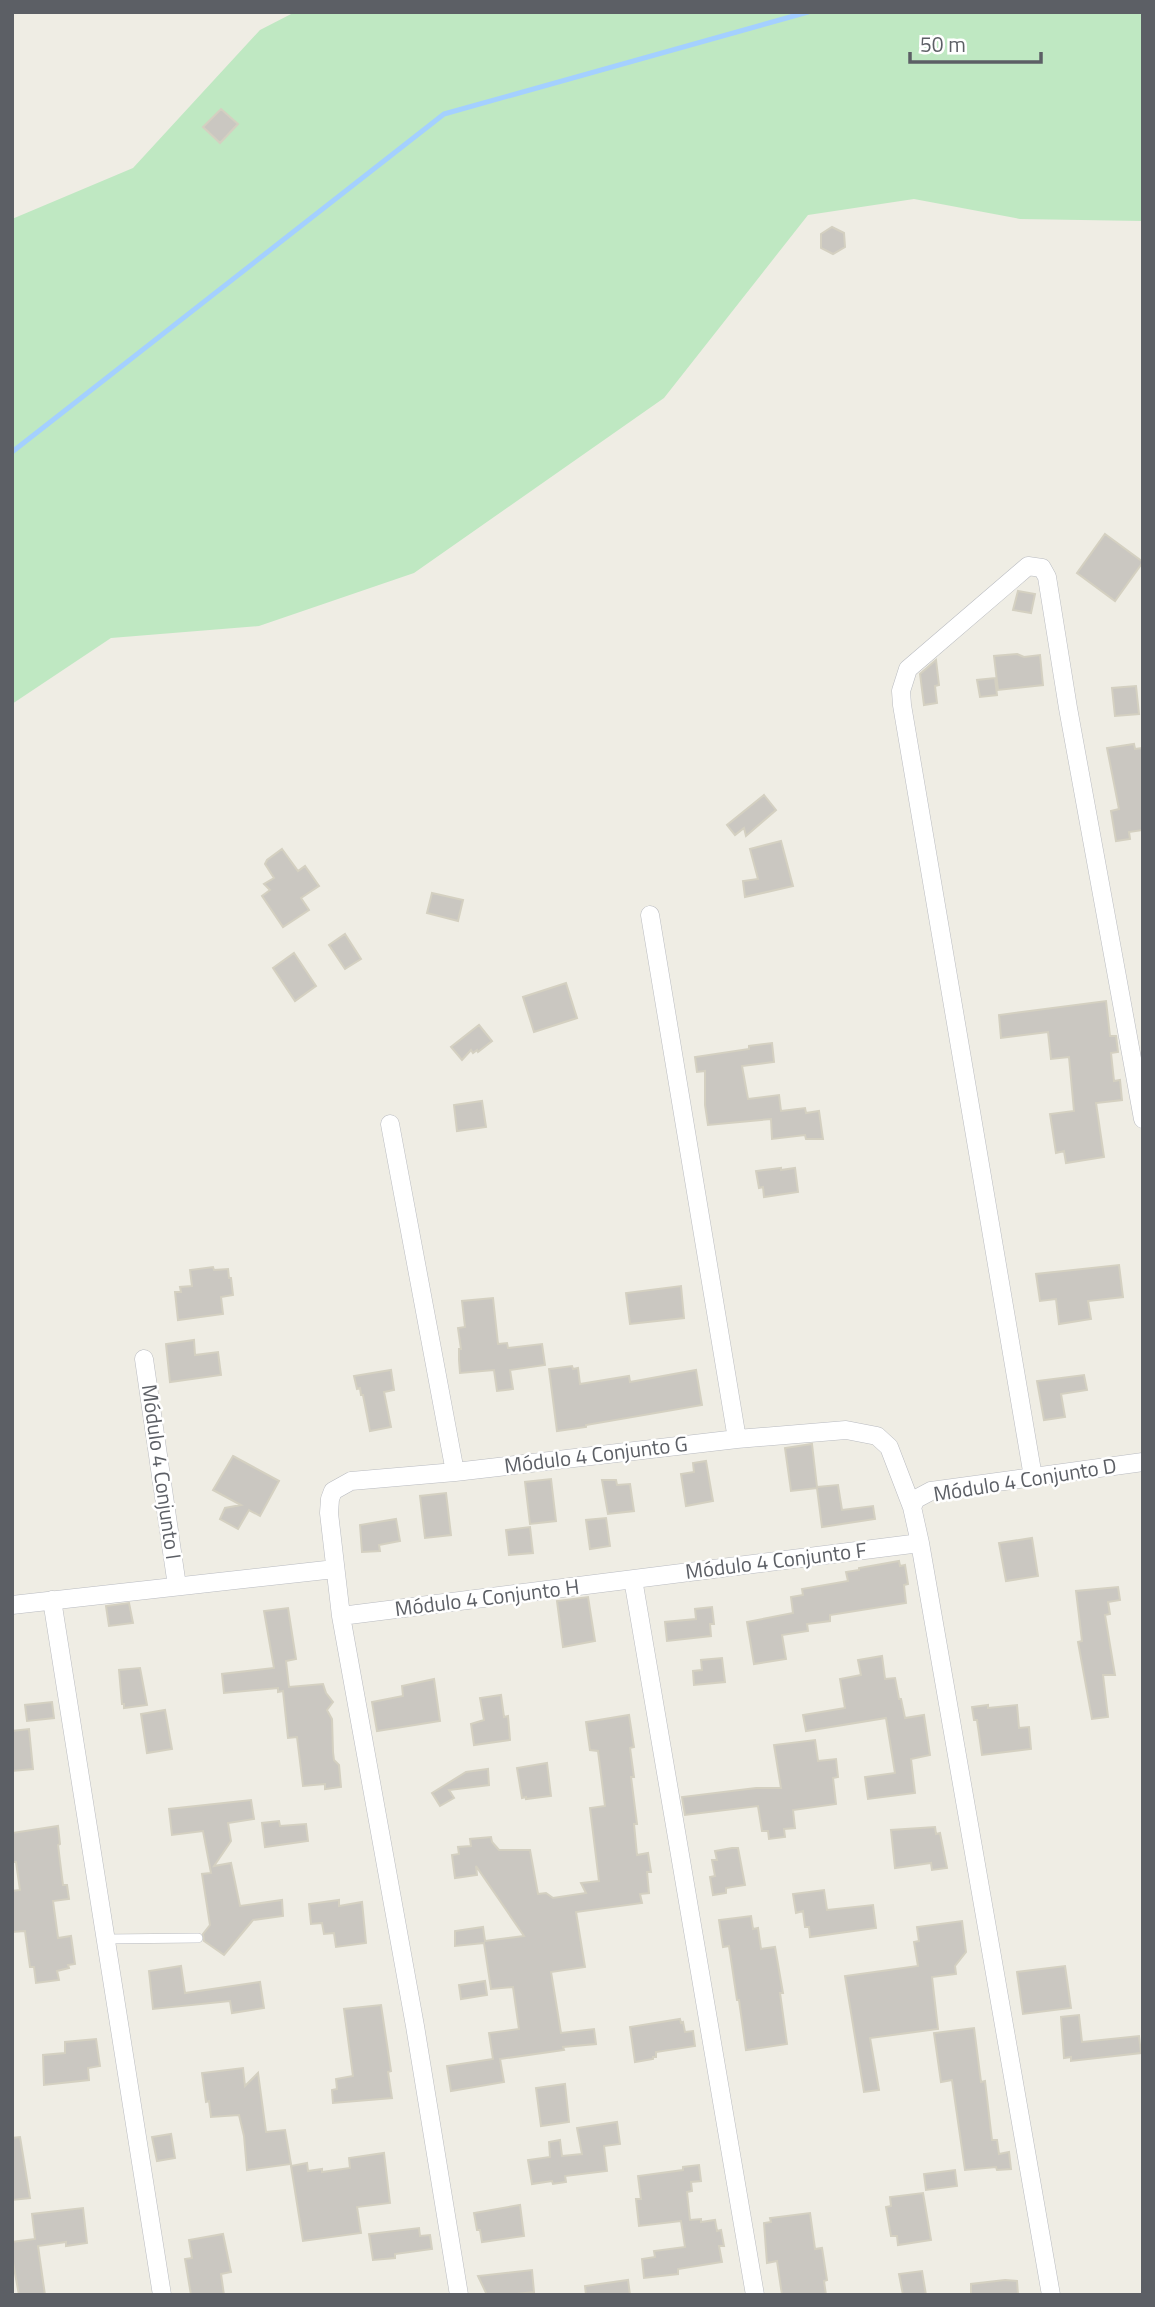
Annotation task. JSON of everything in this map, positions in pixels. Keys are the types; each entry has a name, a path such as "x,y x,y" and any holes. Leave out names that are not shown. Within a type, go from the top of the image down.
{"street":[{"path":"1033,1477 901,691 908,669 1028,566 1042,568 1047,577 1068,708 1143,1119"},
{"path":"650,915 737,1439"},
{"path":"390,1124 455,1472 351,1481 333,1491 330,1513 341,1616 415,2026 458,2295"},
{"name":"Módulo 4 Conjunto I","path":"144,1359 177,1586"},
{"name":"Módulo 4 Conjunto G","path":"455,1472 737,1439 846,1430 877,1436 893,1453 912,1507 920,1543 1051,2295"},
{"name":"Módulo 4 Conjunto D","path":"912,1507 916,1499 931,1491 1143,1462"},
{"name":"Módulo 4 Conjunto F","path":"633,1579 920,1543"},
{"path":"12,1605 335,1569"},
{"path":"633,1579 755,2295"},
{"name":"Módulo 4 Conjunto H","path":"341,1616 633,1579"},
{"path":"51,1600 162,2295"}],"lane":[{"path":"106,1939 198,1938"}],"green space":[{"path":"295,12 1143,12 1143,221 1020,219 914,199 808,215 664,398 414,573 259,626 111,638 12,704 12,219 133,168 260,30"}],"building":[{"path":"221,109 238,124 220,143 203,127"},
{"path":"832,227 844,233 845,247 833,254 821,248 821,234"},
{"path":"1105,534 1143,562 1115,601 1077,573"},
{"path":"1018,591 1035,594 1031,613 1013,610"},
{"path":"1017,654 1024,657 1040,655 1043,685 998,690 994,656"},
{"path":"936,660 939,685 935,686 937,703 924,705 920,674"},
{"path":"995,678 997,695 980,697 977,680"},
{"path":"1136,686 1139,714 1115,716 1112,688"},
{"path":"1134,744 1135,749 1143,748 1143,830 1129,832 1130,839 1116,841 1111,811 1119,809 1107,748"},
{"path":"764,795 776,810 746,836 744,828 735,835 727,825"},
{"path":"781,841 793,886 745,897 743,881 758,879 750,849"},
{"path":"282,849 298,871 305,866 319,886 301,898 309,910 283,927 262,896 270,890 264,884 274,878 265,864"},
{"path":"432,893 463,900 458,921 427,913"},
{"path":"345,934 361,959 345,969 329,945"},
{"path":"294,953 316,986 295,1001 273,968"},
{"path":"566,983 577,1018 534,1032 523,997"},
{"path":"1106,1001 1110,1036 1116,1036 1118,1052 1111,1053 1114,1081 1120,1080 1122,1100 1096,1103 1104,1157 1066,1163 1064,1151 1056,1153 1050,1114 1074,1111 1069,1057 1051,1059 1048,1032 1001,1038 999,1015"},
{"path":"479,1025 492,1041 478,1052 477,1050 473,1053 471,1050 462,1060 451,1047"},
{"path":"772,1043 774,1062 742,1066 748,1099 779,1095 781,1111 805,1108 806,1113 819,1111 823,1139 806,1139 805,1135 772,1139 771,1119 708,1125 705,1071 697,1072 695,1057"},
{"path":"482,1101 486,1127 457,1131 454,1105"},
{"path":"795,1168 798,1192 764,1197 763,1187 759,1188 756,1171"},
{"path":"1119,1265 1123,1297 1088,1301 1091,1319 1059,1324 1056,1299 1040,1301 1036,1274"},
{"path":"213,1267 214,1270 228,1269 231,1278 233,1295 221,1297 223,1314 178,1320 175,1292 181,1292 180,1287 192,1286 190,1270"},
{"path":"681,1286 684,1318 630,1324 626,1293"},
{"path":"493,1298 498,1344 507,1343 508,1348 542,1344 545,1365 510,1370 513,1389 497,1391 494,1370 460,1373 458,1328 465,1327 462,1301"},
{"path":"194,1340 195,1355 218,1352 221,1375 170,1382 166,1344"},
{"path":"572,1366 573,1369 578,1368 580,1384 629,1376 630,1382 696,1370 702,1405 557,1431 549,1369"},
{"path":"391,1370 394,1390 384,1392 391,1427 370,1431 363,1395 360,1388 357,1389 354,1376"},
{"path":"1084,1375 1087,1390 1061,1394 1065,1417 1044,1420 1037,1381"},
{"path":"812,1444 817,1487 838,1485 842,1510 873,1506 875,1519 822,1527 817,1488 791,1491 785,1448"},
{"path":"233,1456 279,1481 260,1516 249,1510 238,1529 220,1519 225,1508 241,1505 213,1490"},
{"path":"706,1461 713,1501 686,1506 681,1474 694,1472 693,1463"},
{"path":"551,1479 556,1521 530,1524 525,1482"},
{"path":"602,1480 616,1480 617,1485 630,1484 634,1511 608,1514"},
{"path":"446,1493 451,1535 425,1538 420,1496"},
{"path":"606,1518 610,1546 590,1549 586,1520"},
{"path":"396,1519 400,1541 379,1545 380,1551 362,1552 360,1525"},
{"path":"530,1527 533,1553 509,1555 506,1530"},
{"path":"1032,1538 1038,1576 1006,1581 999,1543"},
{"path":"899,1561 900,1566 905,1565 908,1584 904,1585 906,1603 830,1615 830,1621 807,1624 808,1631 782,1635 786,1659 754,1664 747,1622 793,1613 791,1597 803,1595 802,1589 848,1581 846,1572"},
{"path":"1118,1587 1120,1600 1108,1602 1110,1614 1105,1615 1115,1675 1103,1675 1108,1717 1092,1719 1078,1642 1082,1641 1076,1591"},
{"path":"588,1597 595,1641 563,1647 557,1601"},
{"path":"129,1603 133,1623 109,1626 106,1606"},
{"path":"712,1607 714,1624 710,1624 711,1636 667,1641 665,1622 696,1619 695,1609"},
{"path":"288,1608 296,1659 286,1661 289,1687 323,1684 333,1702 327,1710 332,1719 334,1760 339,1765 341,1787 325,1789 325,1784 303,1786 297,1737 288,1738 283,1691 278,1692 278,1688 224,1693 222,1674 274,1668 264,1611"},
{"path":"882,1656 885,1679 895,1678 905,1718 924,1715 930,1755 911,1759 915,1793 868,1799 865,1777 895,1773 886,1718 806,1731 803,1715 845,1708 840,1679 861,1675 858,1660"},
{"path":"722,1658 725,1682 694,1685 693,1671 702,1670 701,1660"},
{"path":"140,1668 147,1705 124,1708 119,1670"},
{"path":"434,1679 440,1721 377,1731 372,1702 403,1696 402,1686"},
{"path":"501,1695 504,1717 508,1716 510,1740 474,1745 471,1724 484,1720 480,1698"},
{"path":"52,1702 54,1718 27,1721 25,1705"},
{"path":"988,1705 988,1708 1017,1705 1019,1728 1029,1727 1031,1749 982,1755 977,1720 974,1720 972,1707"},
{"path":"165,1710 172,1749 147,1753 141,1714"},
{"path":"629,1715 634,1747 630,1748 637,1855 648,1853 651,1872 647,1872 649,1893 640,1894 642,1903 576,1912 585,1967 551,1972 561,2033 594,2029 596,2044 563,2047 564,2050 500,2059 504,2082 451,2091 447,2066 493,2059 489,2033 519,2029 513,1987 491,1989 484,1943 455,1946 455,1931 483,1927 485,1941 524,1936 476,1866 477,1875 455,1878 452,1855 459,1854 458,1847 471,1846 470,1839 491,1837 499,1850 530,1850 538,1894 546,1893 553,1898 586,1893 581,1883 599,1881 590,1808 605,1806 598,1751 590,1750 586,1722"},
{"path":"29,1729 33,1769 12,1771 12,1731"},
{"path":"815,1740 818,1761 836,1759 838,1777 833,1778 836,1804 793,1810 795,1828 784,1829 785,1837 769,1839 768,1831 762,1831 758,1806 685,1815 682,1797 756,1788 781,1788 774,1745"},
{"path":"547,1763 551,1796 522,1798 517,1768"},
{"path":"488,1769 489,1785 449,1790 454,1798 440,1806 432,1793 466,1772"},
{"path":"251,1800 254,1819 228,1823 231,1841 214,1866 231,1863 240,1906 282,1900 283,1916 253,1920 224,1955 204,1941 203,1934 210,1925 202,1874 211,1873 203,1831 172,1835 169,1809"},
{"path":"279,1821 280,1826 306,1824 308,1841 265,1847 262,1823"},
{"path":"58,1826 63,1885 67,1885 69,1899 53,1901 58,1938 71,1936 75,1964 57,1971 59,1980 36,1983 34,1967 30,1967 25,1931 12,1932 12,1891 20,1890 16,1862 12,1862 12,1833"},
{"path":"935,1827 936,1834 940,1833 947,1868 932,1870 931,1863 895,1868 891,1830"},
{"path":"738,1848 745,1885 726,1888 726,1893 713,1895 710,1877 715,1876 712,1860 717,1860 715,1851"},
{"path":"824,1890 827,1910 873,1905 876,1928 810,1937 809,1927 805,1927 803,1911 796,1913 793,1894"},
{"path":"339,1900 339,1906 362,1902 366,1943 336,1947 334,1933 324,1934 322,1923 311,1924 309,1904"},
{"path":"751,1916 753,1929 758,1928 761,1949 775,1947 783,1993 780,1993 787,2044 746,2050 729,1946 723,1947 719,1920"},
{"path":"962,1921 966,1952 955,1966 956,1974 932,1977 938,2029 870,2038 879,2090 864,2092 845,1976 918,1966 914,1942 919,1941 917,1927"},
{"path":"181,1966 185,1993 260,1982 264,2008 232,2013 230,2001 153,2009 149,1971"},
{"path":"1065,1966 1071,2008 1023,2014 1017,1972"},
{"path":"485,1981 487,1995 461,1999 459,1985"},
{"path":"381,2005 391,2071 388,2072 392,2098 333,2103 332,2090 337,2089 336,2079 353,2076 344,2009"},
{"path":"1079,2015 1082,2042 1139,2036 1141,2053 1071,2061 1071,2057 1064,2058 1061,2017"},
{"path":"680,2019 685,2032 693,2031 695,2046 656,2052 653,2059 635,2062 630,2027"},
{"path":"974,2028 981,2082 985,2081 992,2140 997,2140 999,2154 1009,2152 1011,2169 997,2170 996,2167 965,2170 952,2080 941,2082 934,2033"},
{"path":"96,2039 100,2066 88,2068 89,2080 44,2085 43,2055 65,2053 65,2042"},
{"path":"243,2068 245,2086 258,2073 266,2132 285,2130 291,2164 247,2170 239,2115 211,2117 202,2073"},
{"path":"565,2084 569,2122 541,2126 536,2088"},
{"path":"617,2122 620,2144 604,2146 607,2171 565,2176 566,2182 532,2184 528,2160 550,2157 549,2142 560,2140 562,2156 582,2154 577,2128"},
{"path":"171,2134 175,2158 157,2161 152,2137"},
{"path":"20,2137 30,2198 12,2200 12,2138"},
{"path":"384,2153 390,2203 357,2207 361,2233 303,2241 291,2166 307,2163 308,2171 322,2169 322,2172 350,2168 349,2158"},
{"path":"699,2165 701,2181 691,2182 692,2191 687,2192 690,2220 715,2220 717,2231 721,2230 724,2246 719,2246 722,2262 678,2269 678,2274 644,2278 642,2259 655,2257 654,2251 685,2247 681,2221 639,2226 636,2199 641,2199 638,2176"},
{"path":"955,2170 957,2186 926,2190 924,2174"},
{"path":"923,2193 931,2240 898,2245 897,2236 891,2236 886,2207 891,2206 890,2197"},
{"path":"520,2205 524,2236 482,2242 474,2213"},
{"path":"83,2208 87,2243 66,2246 66,2242 38,2246 45,2295 19,2295 12,2242 35,2239 32,2214"},
{"path":"810,2213 815,2249 822,2248 827,2280 824,2281 826,2295 782,2295 777,2261 767,2263 764,2223 771,2222 770,2218"},
{"path":"419,2228 420,2236 430,2235 432,2249 373,2260 369,2234"},
{"path":"223,2234 231,2272 221,2274 224,2295 191,2295 185,2259 192,2258 189,2240"},
{"path":"532,2270 534,2292 508,2295 487,2295 478,2276"},
{"path":"922,2271 926,2295 903,2295 899,2274"},
{"path":"628,2280 630,2295 586,2295 585,2286"},
{"path":"1017,2281 1018,2295 971,2295 971,2284"}],"waterway":[{"path":"12,452 444,114 808,12"}]}
